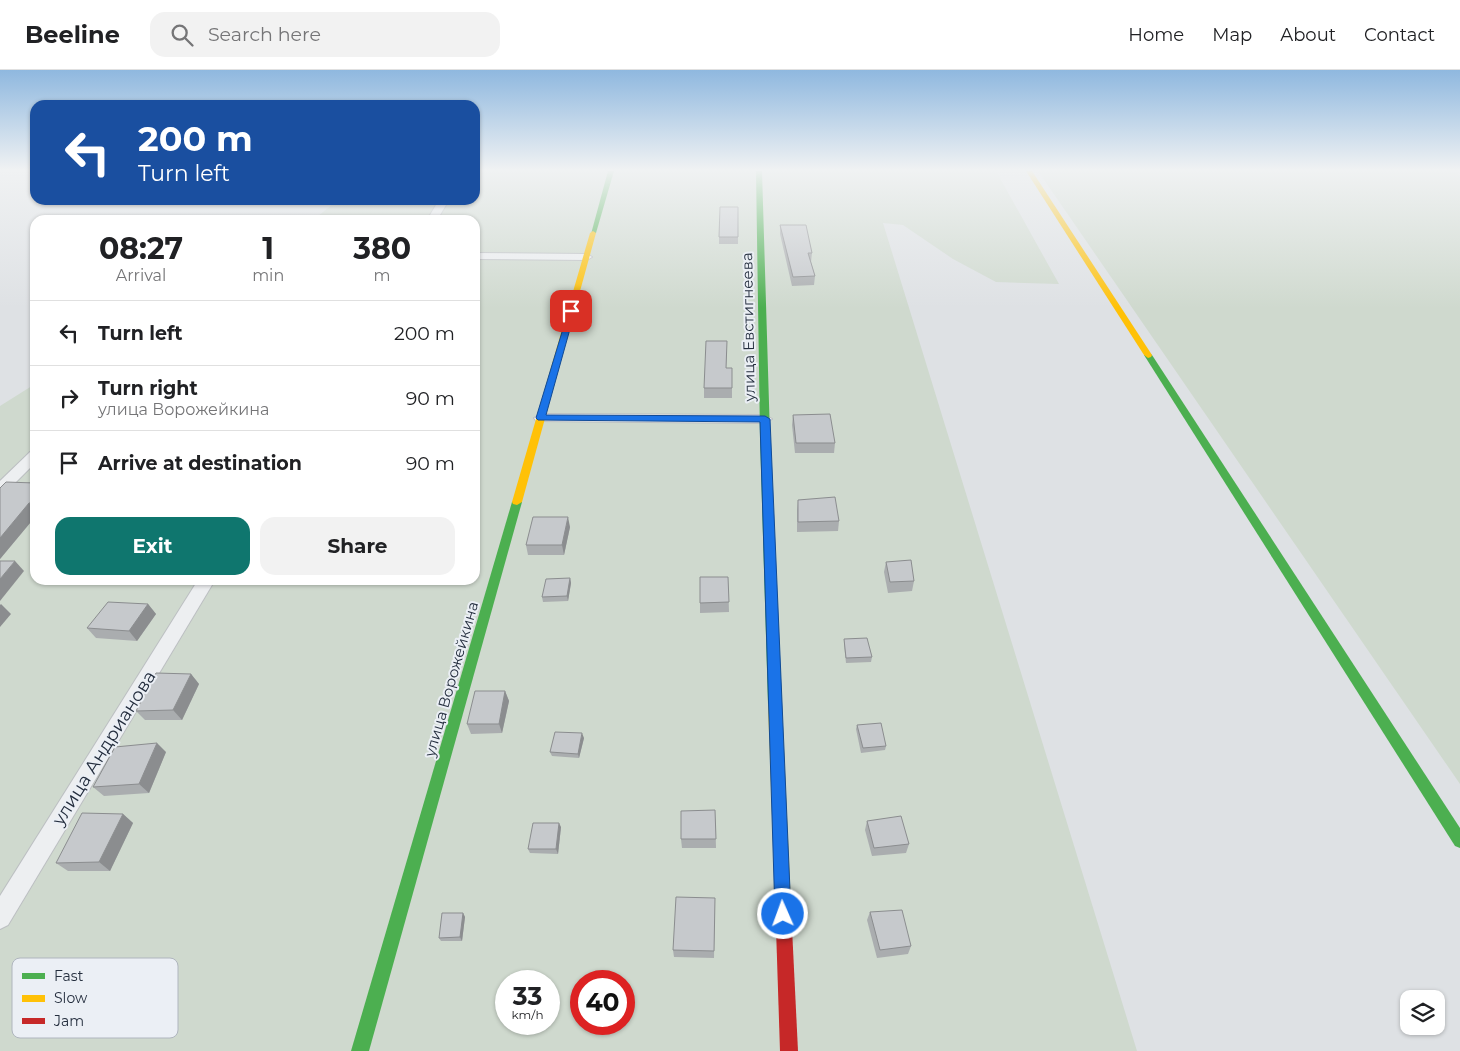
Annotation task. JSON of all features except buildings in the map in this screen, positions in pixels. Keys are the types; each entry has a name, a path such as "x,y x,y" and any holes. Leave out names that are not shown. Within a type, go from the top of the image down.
{"street":[{"name":"улица Ворожейкина","path":"360,1051 598,217"},
{"name":"улица Евстигнеева","path":"760,217 765,419 788,1051"},
{"path":"1058,217 1460,841"},
{"path":"480,256 587,257"},
{"path":"541,418 765,419"},
{"path":"0,490 30,460"},
{"name":"улица Андрианова","path":"0,917 205,585"}],"shaded area":[{"path":"480,217 1022,217 1059,284 996,282 953,259 903,225 883,223 1137,1051 0,1051 0,406 30,387 30,585 480,585"},
{"path":"1070,217 1460,217 1460,784"}],"traffic: fast":[{"path":"593,233 598,217"},
{"path":"760,217 765,436 775,704"},
{"path":"1148,355 1460,841"},
{"path":"360,1051 517,502"}],"traffic: slow":[{"path":"1059,217 1148,355"},
{"path":"517,502 593,233"},
{"path":"775,704 784,928"}],"traffic: jam":[{"path":"784,928 789,1051"}],"route":[{"path":"571,311 541,418 765,419 783,914"}]}
